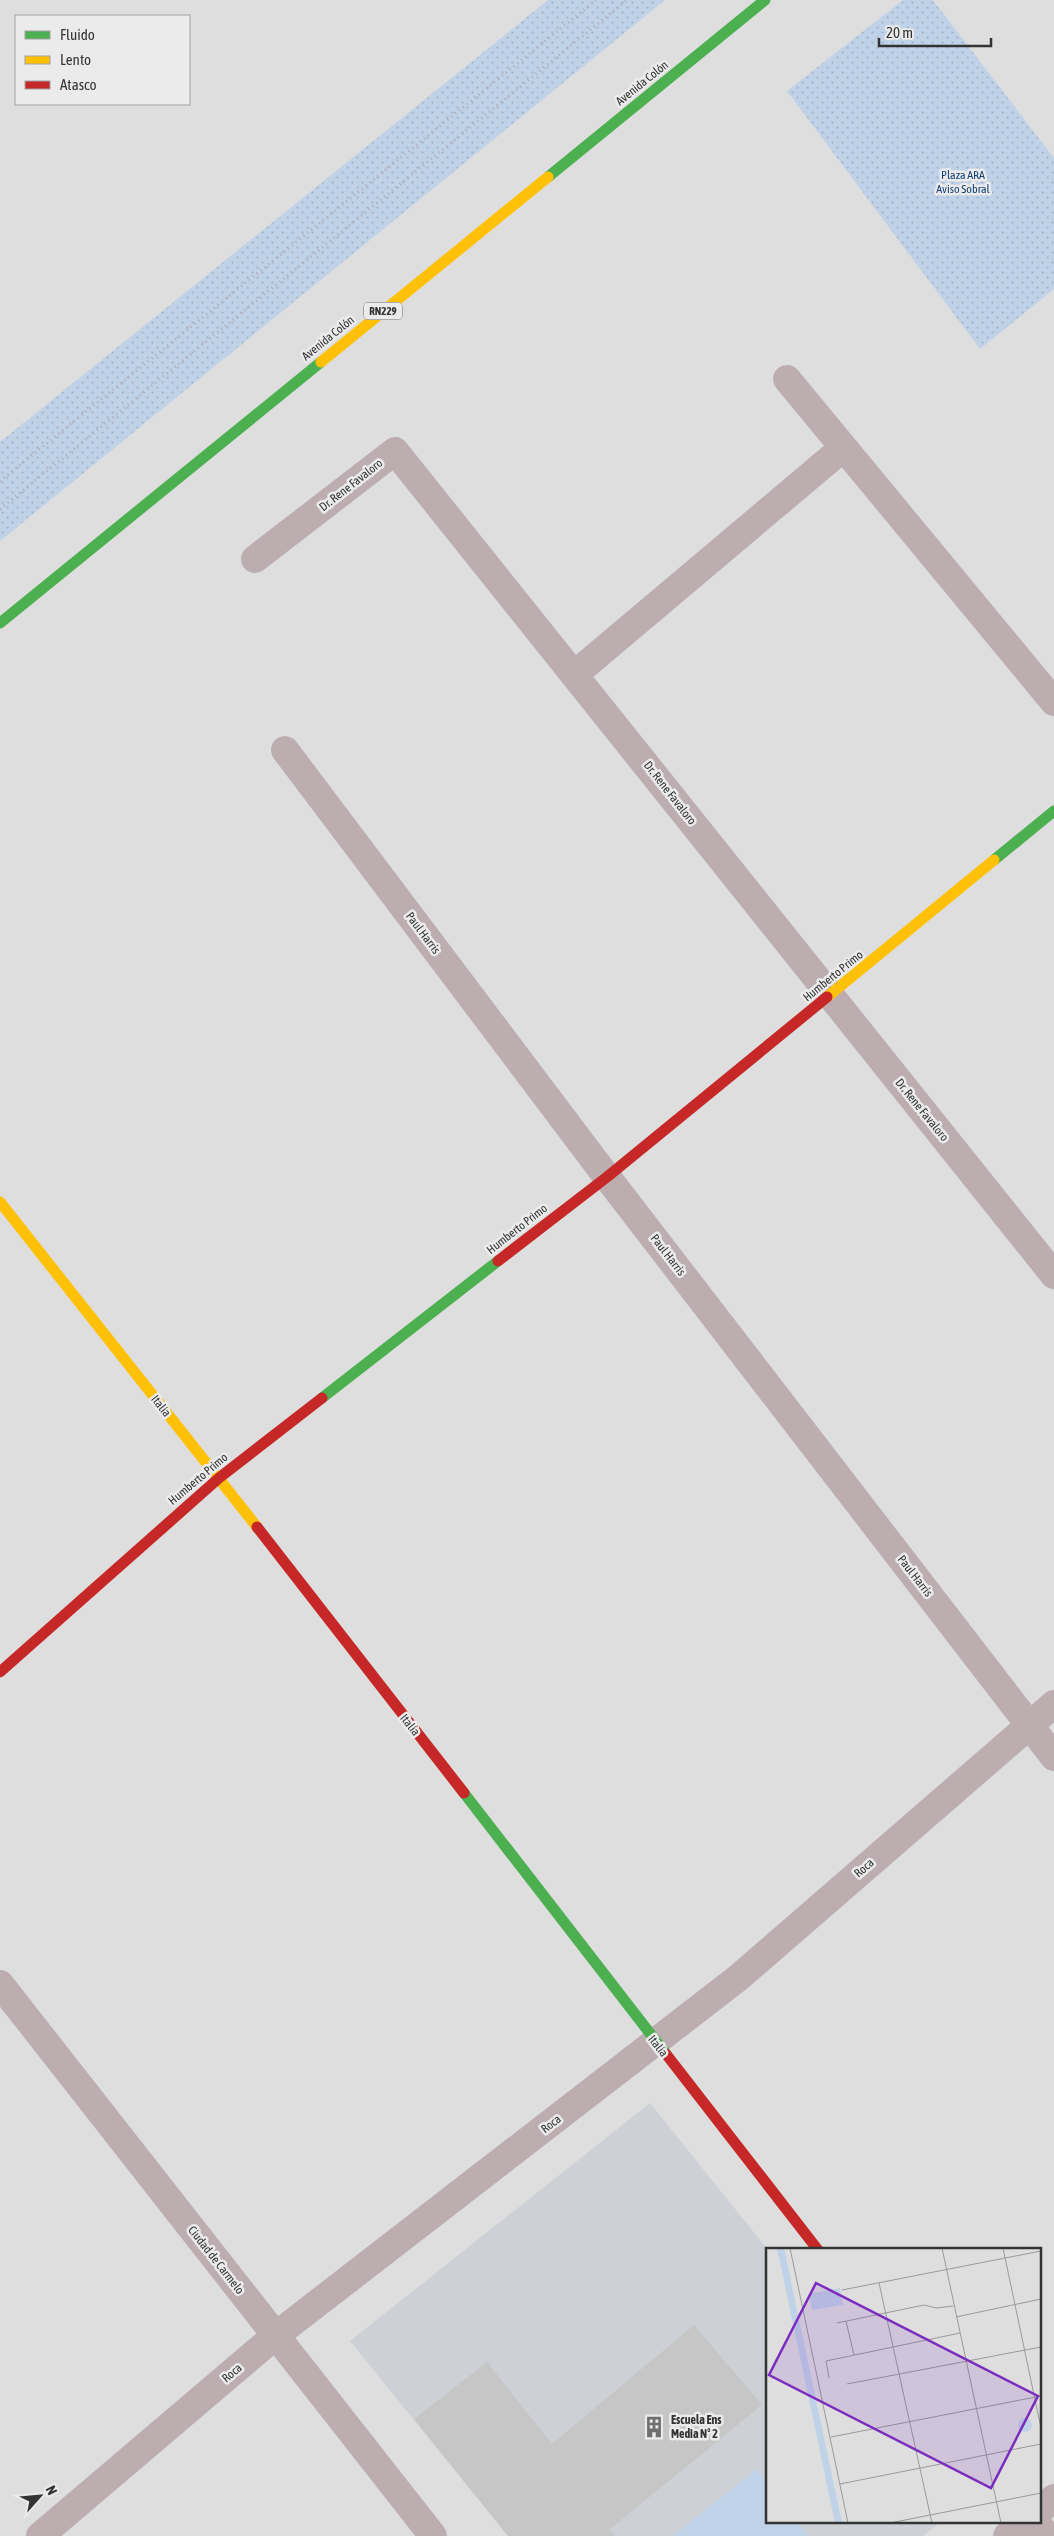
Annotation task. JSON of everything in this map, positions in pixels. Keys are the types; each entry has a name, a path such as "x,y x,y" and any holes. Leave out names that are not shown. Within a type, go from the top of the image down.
{"street":[{"name":"Avenida Colón","path":"0,622 766,0"},
{"path":"787,379 1054,702"},
{"path":"575,674 843,448"},
{"name":"Dr. Rene Favaloro","path":"256,559 395,451 1054,1275"},
{"name":"Paul Harris","path":"285,750 606,1176 1054,1757"},
{"name":"Humberto Primo","path":"0,1672 219,1478 606,1176 831,996 1054,811"},
{"name":"Italia","path":"0,1202 219,1478 816,2248"},
{"name":"Roca","path":"40,2536 275,2336 738,1978 1054,1704"},
{"name":"Ciudad de Carmelo","path":"0,1984 433,2536"},
{"path":"1042,2508 1054,2498"},
{"path":"1006,2536 1021,2524"},
{"path":"1038,2524 1047,2536"}],"path":[{"path":"0,481 596,0"},
{"path":"0,509 627,0"}],"shaded area":[{"path":"650,2103 766,2248 766,2524 938,2524 923,2536 508,2536 350,2341"}],"green space":[{"path":"548,0 665,0 0,541 0,442"},
{"name":"Plaza ARA Aviso Sobral","path":"903,0 933,0 1054,158 1054,289 980,349 787,91"},
{"path":"757,2469 766,2480 766,2524 799,2524 808,2536 672,2536"}],"building":[{"name":"Escuela Ens Media N° 2","path":"694,2325 762,2405 610,2529 615,2536 508,2536 414,2419 487,2362 552,2444"}],"traffic: fast":[{"path":"548,177 765,0"},
{"path":"0,623 321,362"},
{"path":"994,860 1054,811"},
{"path":"322,1398 498,1261"},
{"path":"464,1793 666,2054"}],"traffic: slow":[{"path":"321,362 548,177"},
{"path":"827,997 994,860"},
{"path":"0,1202 257,1527"}],"traffic: jam":[{"path":"498,1261 607,1177 827,997"},
{"path":"0,1672 219,1478 322,1398"},
{"path":"257,1527 464,1793"},
{"path":"666,2054 816,2248"}],"place":[{"name":"Escuela Ens Media N° 2","path":"654,2427"}]}
